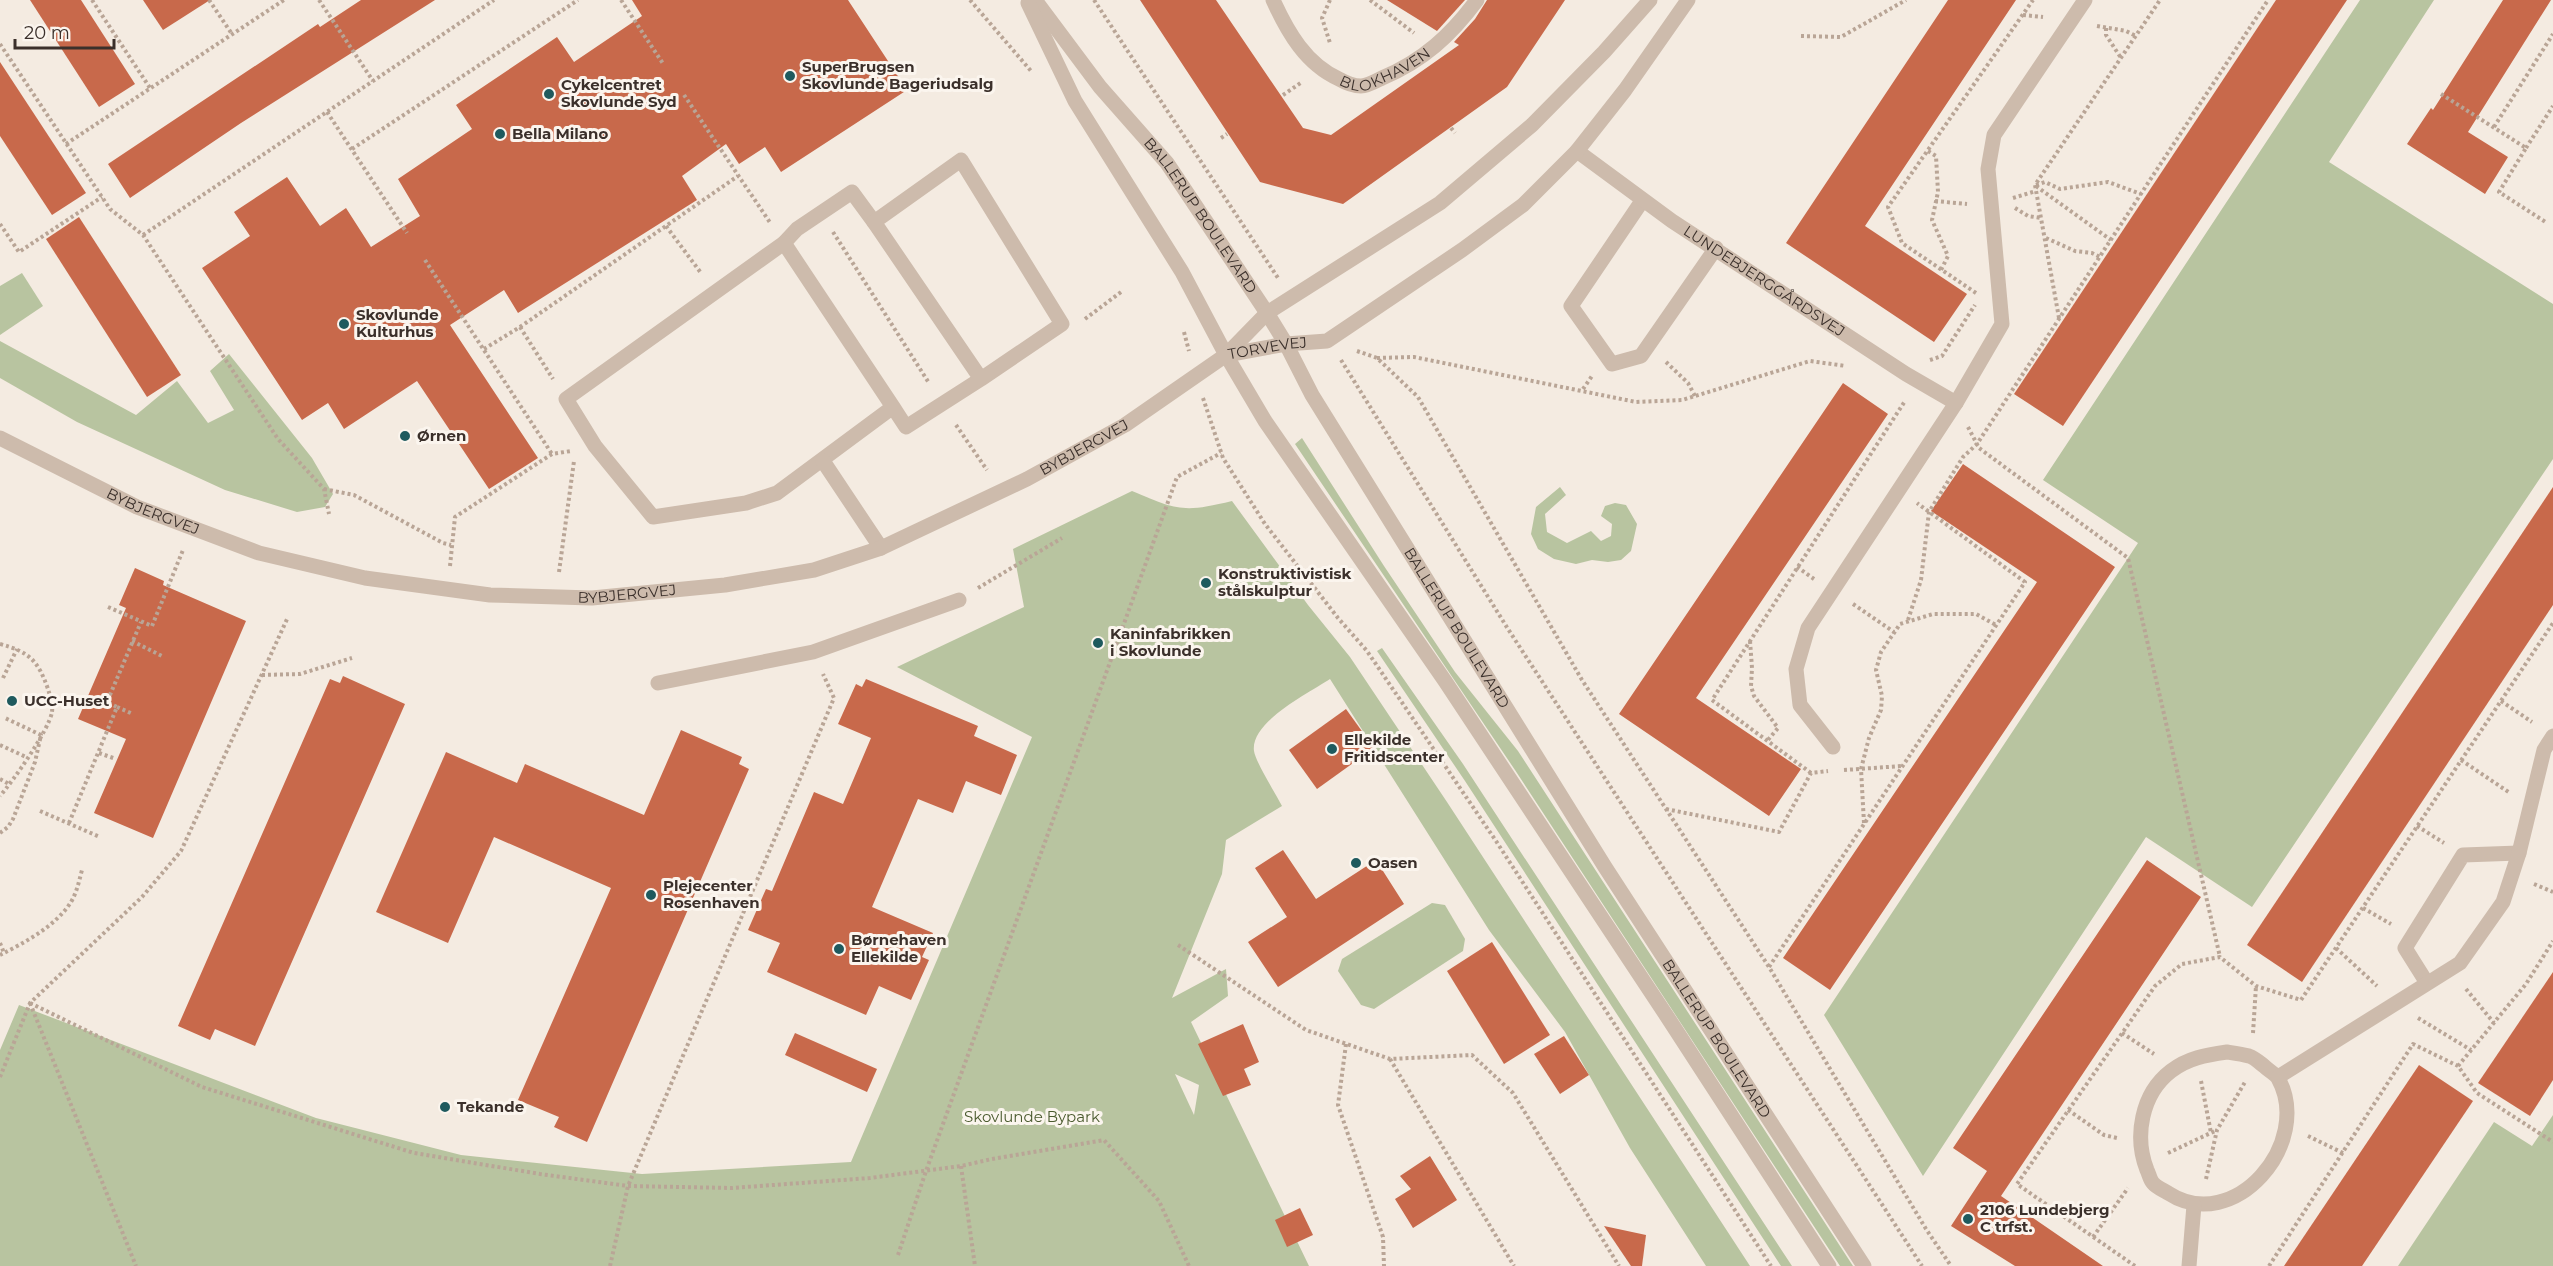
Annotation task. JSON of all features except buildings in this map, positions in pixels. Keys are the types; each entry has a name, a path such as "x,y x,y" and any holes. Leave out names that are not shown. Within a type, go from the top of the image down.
{"street":[{"name":"BALLERUP BOULEVARD","path":"1027,0 1075,101 1182,272 1226,355 1265,421 1465,711 1828,1266"},
{"name":"BALLERUP BOULEVARD","path":"1035,0 1100,87 1167,163 1267,313 1312,395 1605,867 1864,1266"},
{"name":"BLOKHAVEN","path":"1273,0 1298,46 1312,63 1353,86 1364,87 1411,65 1450,33 1477,0"},
{"name":"TORVEVEJ","path":"1226,355 1267,313 1440,203 1532,125 1604,52 1650,0"},
{"name":"TORVEVEJ","path":"1226,355 1286,344 1327,340 1461,250 1523,205 1577,151 1625,90 1688,0"},
{"path":"1833,747 1800,705 1796,669 1808,628 1956,403 2002,324 1988,169 1994,135 2085,0"},
{"name":"LUNDEBJERGGÅRDSVEJ","path":"1577,151 1642,201 1956,403"},
{"path":"784,243 906,427 1062,324 961,160 874,222"},
{"path":"892,407 823,461 777,493 746,503 653,517 595,446 566,399 784,243 796,229 852,192 981,379"},
{"path":"1642,201 1571,306 1612,363 1641,356 1716,248"},
{"name":"BYBJERGVEJ","path":"0,438 137,507 259,553 365,578 447,590 490,595 592,598 725,585 814,570 881,548 1001,491 1125,425 1226,355"},
{"path":"823,461 881,548"},
{"path":"658,683 813,652 959,600"},
{"path":"2278,1077 2460,963 2502,902 2519,853 2530,806 2553,736"},
{"path":"2427,983 2405,948 2463,855 2519,853"},
{"path":"2227,1052 2251,1056 2278,1077 2286,1106 2284,1137 2272,1164 2252,1186 2225,1201 2198,1205 2178,1199 2152,1183 2141,1154 2141,1124 2151,1095 2171,1072 2197,1057 2227,1052"},
{"path":"2189,1266 2198,1205"}],"path":[{"path":"92,0 150,88"},
{"path":"209,0 232,34"},
{"path":"66,144 284,0"},
{"path":"319,0 373,81"},
{"path":"143,235 494,0"},
{"path":"352,149 578,0"},
{"path":"621,0 664,65"},
{"path":"1094,0 1292,298"},
{"path":"1321,69 1332,47 1322,18 1330,0"},
{"path":"1370,0 1433,48"},
{"path":"1801,36 1841,37 1906,0"},
{"path":"1830,771 1811,773 1712,700 1918,380 1925,361 1942,356 1981,296 1902,243 1888,207 2033,0"},
{"path":"2059,319 2035,185 2160,0"},
{"path":"1908,620 1921,580 1929,512 1963,457 1977,444 2268,0"},
{"path":"2106,28 2106,34 2121,58"},
{"path":"2494,127 2553,34"},
{"path":"0,45 110,209 143,235 278,439 324,489 329,514"},
{"path":"2441,94 2526,148"},
{"path":"684,95 784,243"},
{"path":"2547,222 2499,192 2553,106"},
{"path":"327,112 406,233"},
{"path":"1451,128 1455,133"},
{"path":"1221,138 1227,134"},
{"path":"1928,151 1936,156 1937,162 1938,192 1932,220 1948,256 1941,270"},
{"path":"484,349 520,327 738,176"},
{"path":"2035,185 2045,182 2060,189 2108,182 2141,194"},
{"path":"2035,185 2111,240"},
{"path":"0,224 19,252 102,197"},
{"path":"2013,206 2028,216 2042,218"},
{"path":"820,212 942,404 1001,491"},
{"path":"666,226 716,292"},
{"path":"2045,237 2075,251 2092,253 2100,257"},
{"path":"425,260 552,453"},
{"path":"1062,324 1077,325 1121,292"},
{"path":"520,327 566,399"},
{"path":"1327,340 1377,358 1418,397 1582,680 1769,967 1920,1219 1951,1266"},
{"path":"1327,340 1558,707 1922,1266"},
{"path":"1650,343 1688,383 1695,396"},
{"path":"1196,376 1221,453 1266,524 1338,618 1367,651 1496,841 1771,1266"},
{"path":"1956,403 1979,448 2127,558 2220,957 2256,986 2301,1000 2553,623"},
{"path":"447,590 455,517 552,453 576,450 556,597"},
{"path":"898,1256 926,1171 1177,477 1221,453"},
{"path":"324,489 354,495 443,543 452,545"},
{"path":"1769,967 2025,582 1899,490"},
{"path":"108,608 152,626 193,528"},
{"path":"959,600 1062,538"},
{"path":"1864,824 1862,769 1869,738 1881,710 1882,696 1876,670 1881,652 1900,624 1933,614 1976,614 1996,625"},
{"path":"0,1077 30,1003 142,897 180,851 288,616"},
{"path":"133,714 107,702 141,622"},
{"path":"1750,640 1751,686 1754,696 1778,728 1767,741"},
{"path":"132,641 162,656"},
{"path":"0,644 17,649 37,663 51,699 52,712 41,735 0,796"},
{"path":"3,678 17,649"},
{"path":"610,1266 628,1186 834,698 813,652"},
{"path":"262,675 300,675 352,658"},
{"path":"2501,701 2553,736"},
{"path":"69,823 117,708"},
{"path":"5,718 41,735"},
{"path":"0,833 8,828 13,819 34,762 41,735"},
{"path":"0,746 26,757"},
{"path":"99,753 116,759"},
{"path":"2461,760 2530,806"},
{"path":"1840,770 1903,766"},
{"path":"1665,808 1779,832 1811,773"},
{"path":"0,778 9,784"},
{"path":"40,811 100,837"},
{"path":"2417,826 2463,855"},
{"path":"0,943 2,954 46,928 62,913 75,893 82,870"},
{"path":"2362,908 2412,936"},
{"path":"2458,1066 2526,984 2553,941"},
{"path":"1178,945 1306,1030 1390,1059 1472,1055 1513,1094 1619,1266"},
{"path":"2135,1266 2017,1184 2155,986 2182,964 2220,957"},
{"path":"2450,969 2494,1023"},
{"path":"2198,1205 2217,1130 2244,1087 2251,1056 2256,986"},
{"path":"30,1003 202,1087 414,1153 628,1186 732,1188 788,1185 926,1171 1104,1140 1159,1201 1189,1266"},
{"path":"30,1003 136,1266"},
{"path":"2122,1033 2177,1068"},
{"path":"1346,1044 1338,1105 1383,1237 1384,1266"},
{"path":"2269,1266 2413,1044 2458,1066 2477,1093 2553,1143"},
{"path":"2197,1057 2211,1133"},
{"path":"1390,1059 1514,1266"},
{"path":"2068,1110 2104,1135 2141,1139"},
{"path":"2285,1129 2303,1134 2343,1152"},
{"path":"961,1166 975,1266"}],"green space":[{"path":"2360,0 2434,0 2329,162 2553,304 2553,459 2252,907 2146,837 1923,1176 1824,1015 2138,543 2043,480"},
{"path":"22,273 43,306 0,335 0,286"},
{"path":"0,341 136,415 177,381 208,423 234,410 210,371 229,354 312,458 333,494 325,507 297,512 225,490 77,422 0,378"},
{"path":"1302,438 1455,672 1518,751 1853,1266 1840,1266 1515,770 1295,444"},
{"path":"1560,487 1566,495 1545,514 1547,532 1567,543 1591,531 1601,541 1611,536 1612,524 1601,516 1605,506 1615,503 1626,505 1637,524 1631,551 1621,560 1608,562 1592,560 1576,564 1554,559 1538,549 1531,534 1536,507"},
{"name":"Skovlunde Bypark","path":"1132,491 1180,508 1202,507 1232,501 1308,605 1350,657 1750,1266 1706,1266 1630,1148 1565,1032 1489,930 1330,679 1283,709 1261,729 1255,740 1254,751 1262,771 1282,806 1226,840 1222,874 1172,998 1226,969 1228,996 1191,1022 1309,1266 0,1266 0,1050 19,1005 316,1118 461,1155 642,1174 851,1162 1032,737 897,667 1024,607 1013,549","holes":["1175,1074 1199,1085 1194,1115"]},
{"path":"1382,648 1463,764 1792,1266 1781,1266 1465,781 1377,651"},
{"path":"1432,903 1445,905 1465,939 1463,951 1374,1009 1361,1005 1338,971 1342,959"},
{"path":"2553,1115 2553,1266 2398,1266 2494,1122 2532,1146"}],"place":[{"name":"SuperBrugsen Skovlunde Bageriudsalg","path":"790,76"},
{"name":"Cykelcentret Skovlunde Syd","path":"549,94"},
{"name":"Bella Milano","path":"500,134"},
{"name":"Skovlunde Kulturhus","path":"344,324"},
{"name":"Ørnen","path":"405,436"},
{"name":"Konstruktivistisk stålskulptur","path":"1206,583"},
{"name":"Kaninfabrikken i Skovlunde","path":"1098,643"},
{"name":"UCC-Huset","path":"12,701"},
{"name":"Ellekilde Fritidscenter","path":"1332,749"},
{"name":"Oasen","path":"1356,863"},
{"name":"Plejecenter Rosenhaven","path":"651,895"},
{"name":"Børnehaven Ellekilde","path":"839,949"},
{"name":"Tekande","path":"445,1107"},
{"name":"2106 Lundebjerg C trfst.","path":"1968,1219"}]}
